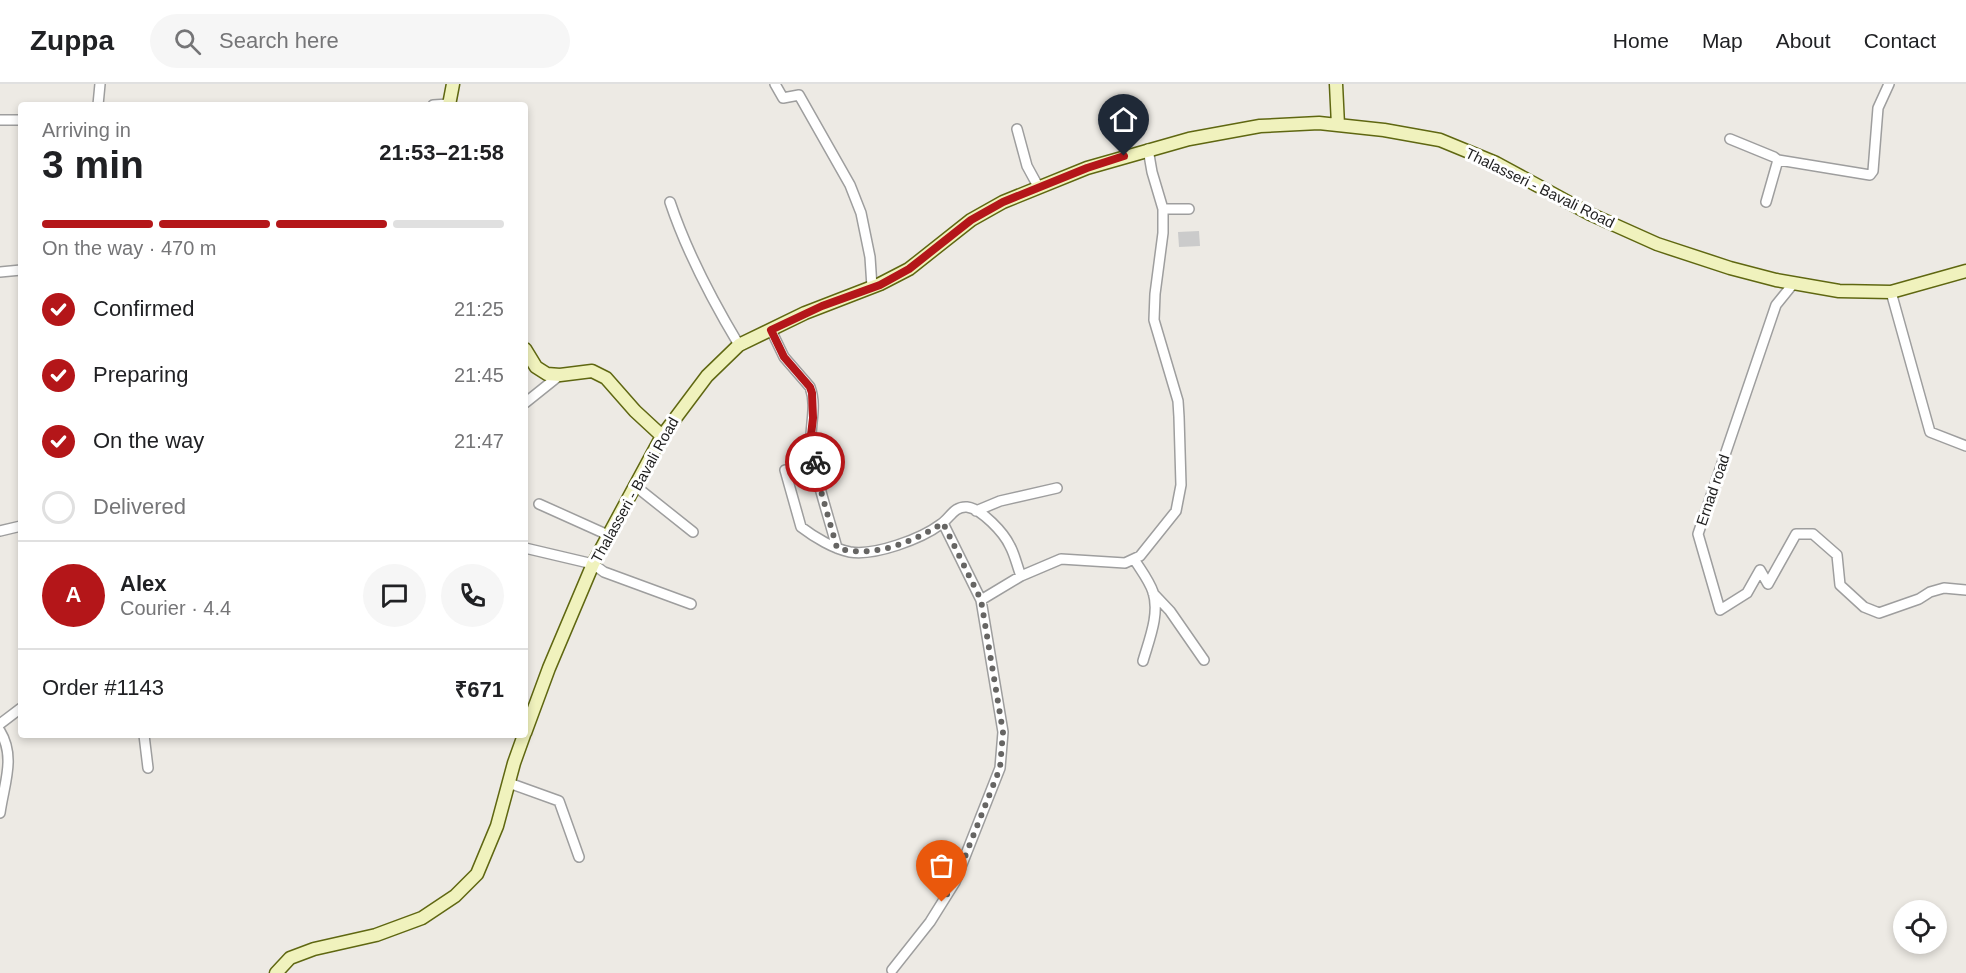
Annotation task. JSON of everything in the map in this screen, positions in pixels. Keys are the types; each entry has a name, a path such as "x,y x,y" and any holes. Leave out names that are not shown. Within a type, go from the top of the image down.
{"main road":[{"path":"449,102 453,84"},
{"path":"1336,84 1338,125"},
{"name":"Thalasseri - Bavali Road","path":"528,726 549,668 593,564 662,436 707,376 740,345 814,309 872,287 909,269 971,220 1003,202 1087,168 1190,138 1260,126 1319,123 1384,130 1440,140 1496,163 1590,214 1657,244 1730,268 1793,284 1839,291 1891,292 1966,271"},
{"path":"528,355 536,367 546,374 560,375 592,371 606,378 635,411 662,436"},
{"name":"Thalasseri - Bavali Road","path":"276,973 290,958 314,949 376,935 422,918 455,896 477,874 497,826 508,783 524,738"}],"street":[{"path":"98,102 100,84"},
{"path":"775,84 783,98 799,95 850,185 861,213 870,257 872,287"},
{"path":"1730,139 1778,160 1870,175 1873,171 1878,108 1889,84"},
{"path":"0,120 18,120"},
{"path":"1017,129 1027,166 1039,188"},
{"path":"981,600 1021,576 1061,559 1125,563 1134,559 1140,556 1156,538 1176,511 1181,485 1178,401 1154,320 1163,233 1163,209 1148,149"},
{"path":"1766,202 1778,160"},
{"path":"670,202 681,236 716,307 740,345"},
{"path":"1163,209 1189,209"},
{"path":"0,272 18,270"},
{"name":"Ernad road","path":"1793,284 1776,305 1698,534 1720,610 1747,593 1760,570 1768,584 1796,534 1813,534 1838,555 1840,585 1864,607 1879,613 1944,588 1966,590"},
{"path":"1891,292 1915,370 1930,432 1966,446"},
{"path":"771,330 784,357 810,387 812,393 812,445 822,495 837,548"},
{"path":"528,401 560,375"},
{"path":"785,470 801,527 837,548 858,552 888,547 909,540 943,523 955,509 966,507 983,513 1010,544 1021,576"},
{"path":"634,485 693,532"},
{"path":"976,510 1000,501 1057,488"},
{"path":"539,504 608,535"},
{"path":"892,970 930,922 955,882 1000,768 1003,732 981,600 943,523"},
{"path":"0,531 18,527"},
{"path":"528,549 593,564 604,572 692,604"},
{"path":"1134,559 1153,593 1170,611 1204,660"},
{"path":"1143,661 1155,619 1153,593"},
{"path":"0,724 18,710"},
{"path":"0,730 8,748 8,771 0,813"},
{"path":"144,738 148,768"},
{"path":"508,783 559,801 579,857"}],"shaded area":[{"path":"1199,231 1200,246 1179,247 1178,232"}],"way so far":[{"path":"815,462 837,548 858,552 873,551 909,540 943,523 981,600 1003,732 1000,768 955,882 942,902"}],"route":[{"path":"815,462 811,435 812,393 810,387 784,357 771,330 822,306 880,285 909,269 971,220 1003,202 1087,168 1124,156"}]}
